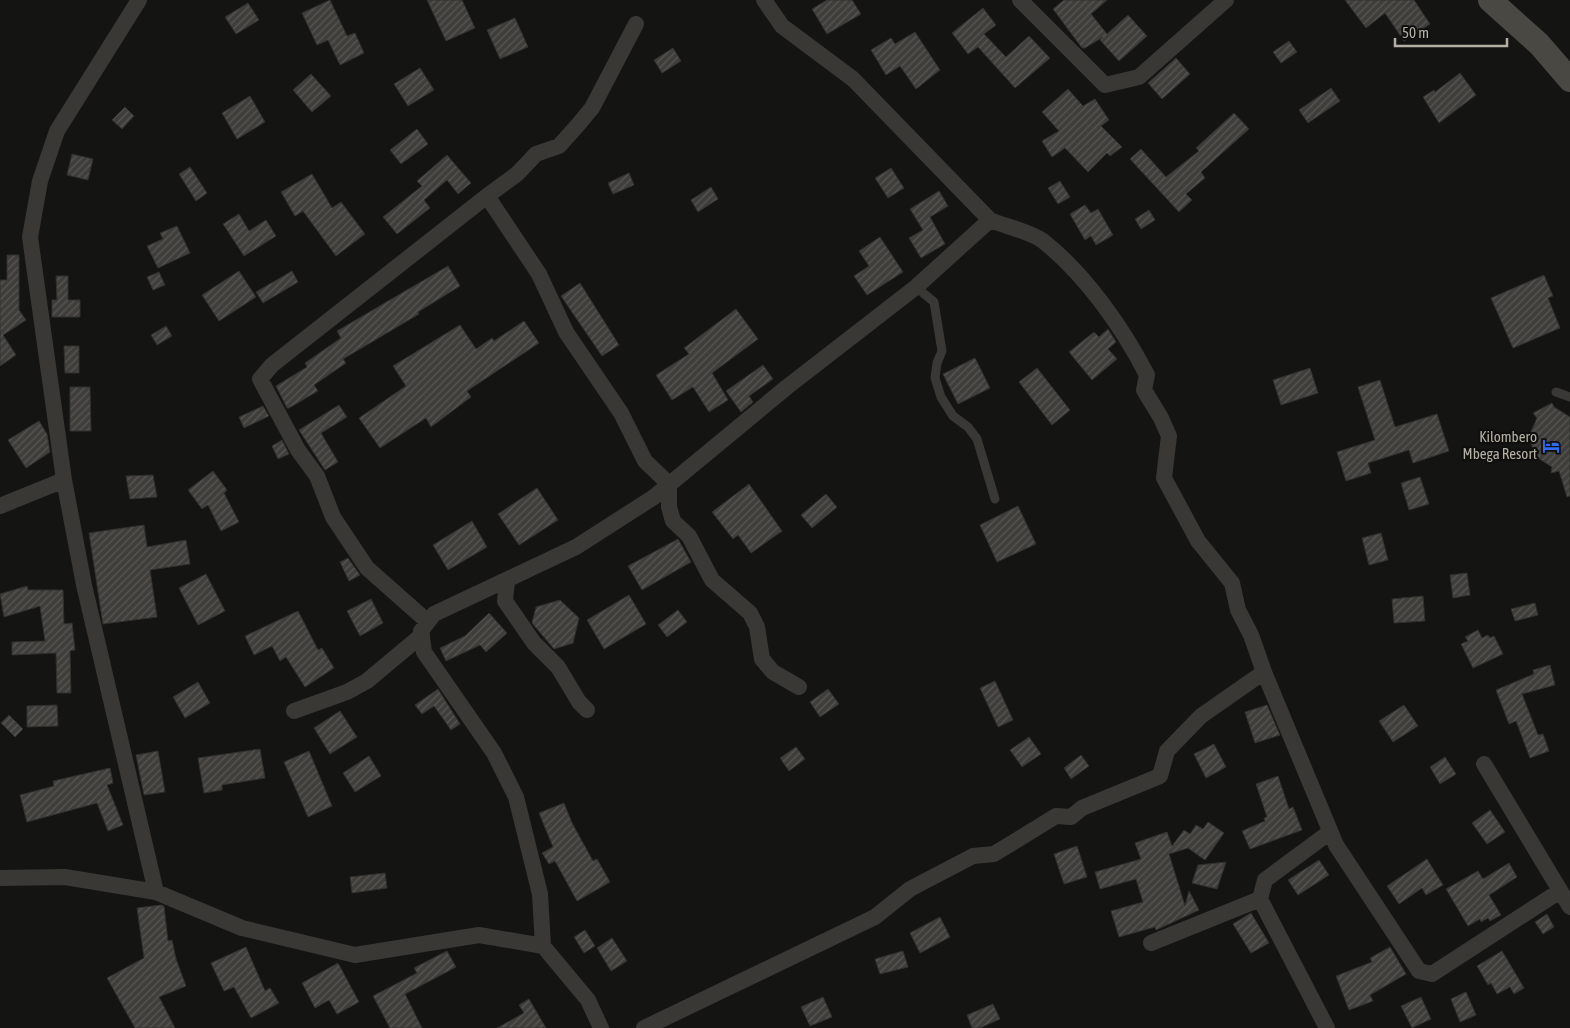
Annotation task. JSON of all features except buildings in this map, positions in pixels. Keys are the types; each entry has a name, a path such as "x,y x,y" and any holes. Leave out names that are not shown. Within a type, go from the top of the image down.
{"main road":[{"path":"1490,0 1539,44 1570,80"}],"street":[{"path":"139,0 57,130 40,182 30,237 64,480 84,585 156,892"},
{"path":"764,0 782,26 853,79 990,220 1042,240 1078,275 1130,342 1147,375 1144,390 1168,436 1164,478 1198,541 1232,583 1238,610 1252,636 1264,672 1336,845 1419,971 1432,974 1560,891"},
{"path":"1020,0 1105,84 1139,77 1226,0"},
{"path":"601,1028 588,1000 543,946 540,894 516,797 494,753 424,652 425,629 367,568 333,517 317,476 298,450 260,378 272,365 517,174 536,154 559,146 592,108 636,24"},
{"path":"487,196 539,274 566,332 621,413 645,461 669,484 673,521 689,536 712,580 750,613 757,627 762,659 773,672 799,687"},
{"path":"294,711 347,692 368,681 425,629 434,614 576,547 669,484 787,387 916,287 990,220"},
{"path":"0,506 64,480"},
{"path":"507,581 505,601 534,643 558,667 579,702 586,710"},
{"path":"644,1028 875,917 910,889 973,856 994,854 1056,816 1071,817 1082,808 1160,776 1167,751 1201,716 1264,672"},
{"path":"1484,764 1570,907"},
{"path":"1327,1028 1260,899 1265,880 1330,832"},
{"path":"0,878 66,877 156,892 242,928 355,955 479,935 543,946"},
{"path":"1152,943 1260,899"}],"lane":[{"path":"916,287 934,302 942,352 937,363 935,378 941,397 953,416 968,428 977,439 995,499"},
{"path":"1556,392 1570,396"}],"place":[{"name":"Kilombero Mbega Resort","path":"1551,446"}]}
